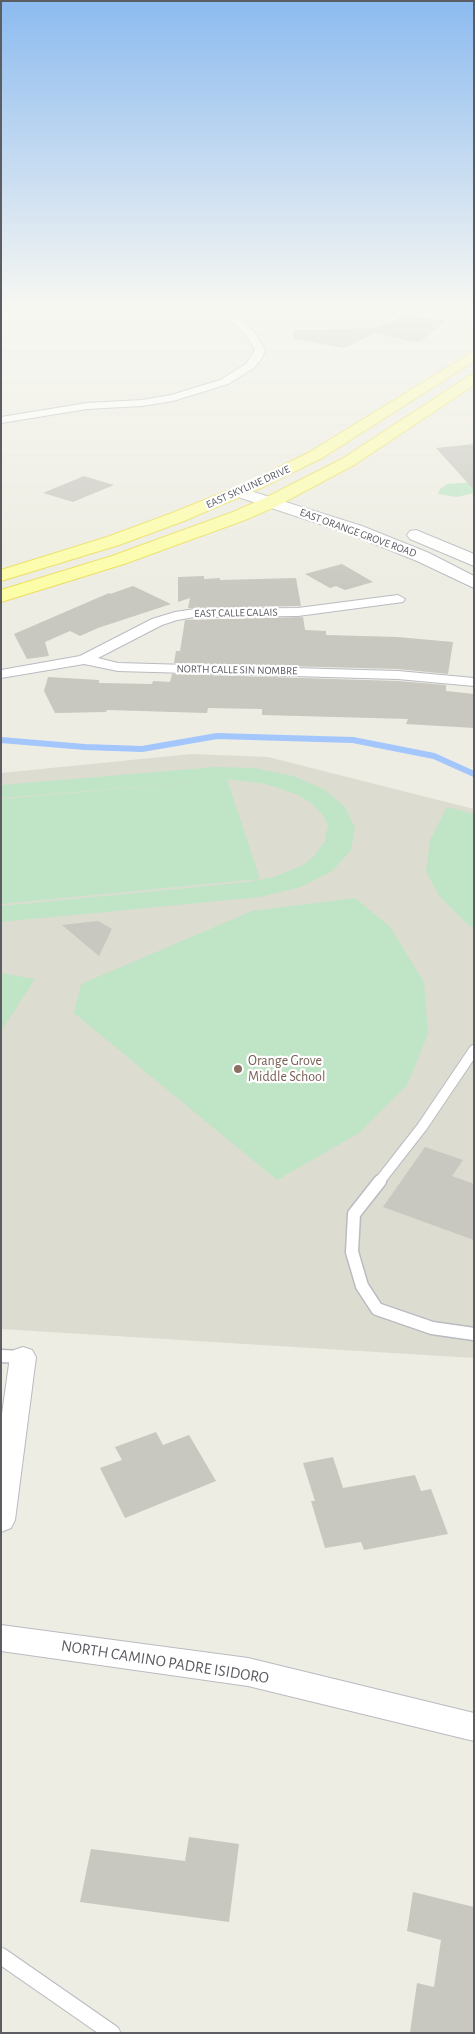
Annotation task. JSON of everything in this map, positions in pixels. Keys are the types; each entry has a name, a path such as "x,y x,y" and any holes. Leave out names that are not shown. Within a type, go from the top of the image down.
{"main road":[{"name":"EAST SKYLINE DRIVE","path":"1,576 113,541 178,517 257,484 316,455 406,398"},
{"name":"EAST SKYLINE DRIVE","path":"1,596 118,560 231,519 271,502 348,462 445,398"},
{"name":"EAST ORANGE GROVE ROAD","path":"257,484 365,516"},
{"name":"EAST ORANGE GROVE ROAD","path":"238,492 356,530 397,546 474,583"},
{"name":"EAST ORANGE GROVE ROAD","path":"400,529 474,561"}],"street":[{"path":"1,420 86,406 150,402 173,398"},
{"name":"EAST CALLE CALAIS","path":"84,660 157,622 175,616 195,613 298,612 398,599"},
{"name":"NORTH CALLE SIN NOMBRE","path":"1,674 84,660 118,667 369,674 474,682"},
{"path":"1,1520 12,1356"},
{"name":"NORTH CAMINO PADRE ISIDORO","path":"1,1638 248,1672 474,1727"}],"lane":[{"path":"474,1050 422,1127 354,1214 352,1252 362,1286 377,1309 432,1328 474,1334"},
{"path":"1,1956 112,2033"}],"shaded area":[{"name":"Orange Grove Middle School","path":"191,754 268,757 474,809 474,1358 1,1329 1,773"}],"green space":[{"path":"474,482 474,493 457,497 438,494 440,489 447,484"},
{"path":"215,767 255,768 293,776 324,789 345,807 355,828 351,850 332,871 301,887 260,897 1,922 1,906 248,882 274,877 303,865 314,856 325,841 328,825 323,815 310,802 296,794 266,784 227,779 260,879 1,904 1,799 222,780 1,798 1,785"},
{"path":"447,807 474,814 474,928 466,923 439,896 426,871 430,840"},
{"path":"355,898 390,927 424,982 428,1034 407,1085 359,1133 277,1180 74,1013 81,984 252,911"},
{"path":"1,973 35,979 1,1031"}],"building":[{"path":"474,444 474,490 436,448"},
{"path":"84,476 114,485 73,502 43,493"},
{"path":"342,564 373,582 345,590 336,586 330,588 305,574"},
{"path":"204,576 204,579 220,578 220,580 296,578 301,606 188,608 190,598 178,602 178,577"},
{"path":"133,586 171,604 98,628 80,636 70,631 45,642 49,656 27,659 14,634 109,593"},
{"path":"303,617 305,630 326,631 326,635 397,637 453,642 448,674 398,669 174,663 176,651 180,651 185,620"},
{"path":"172,674 398,681 446,685 446,691 474,694 474,728 406,724 408,719 262,715 262,709 208,708 207,713 107,710 106,712 55,713 44,691 48,677 99,680 99,683 152,684 153,681 170,682"},
{"path":"98,921 112,929 99,956 62,925"},
{"path":"425,1147 463,1160 452,1176 474,1184 474,1240 383,1207"},
{"path":"156,1432 163,1445 189,1435 216,1481 125,1518 100,1468 122,1460 115,1447"},
{"path":"333,1457 343,1488 415,1475 421,1491 431,1489 448,1534 364,1550 361,1542 325,1548 311,1501 315,1501 303,1463"},
{"path":"189,1837 239,1844 229,1922 80,1902 91,1849 185,1861"},
{"path":"413,1892 474,1907 474,2033 410,2033 417,1983 434,1987 441,1940 407,1931"}],"waterway":[{"path":"1,740 85,747 142,749 217,736 353,740 434,756 474,774"}],"place":[{"name":"Orange Grove Middle School","path":"238,1069"}]}
